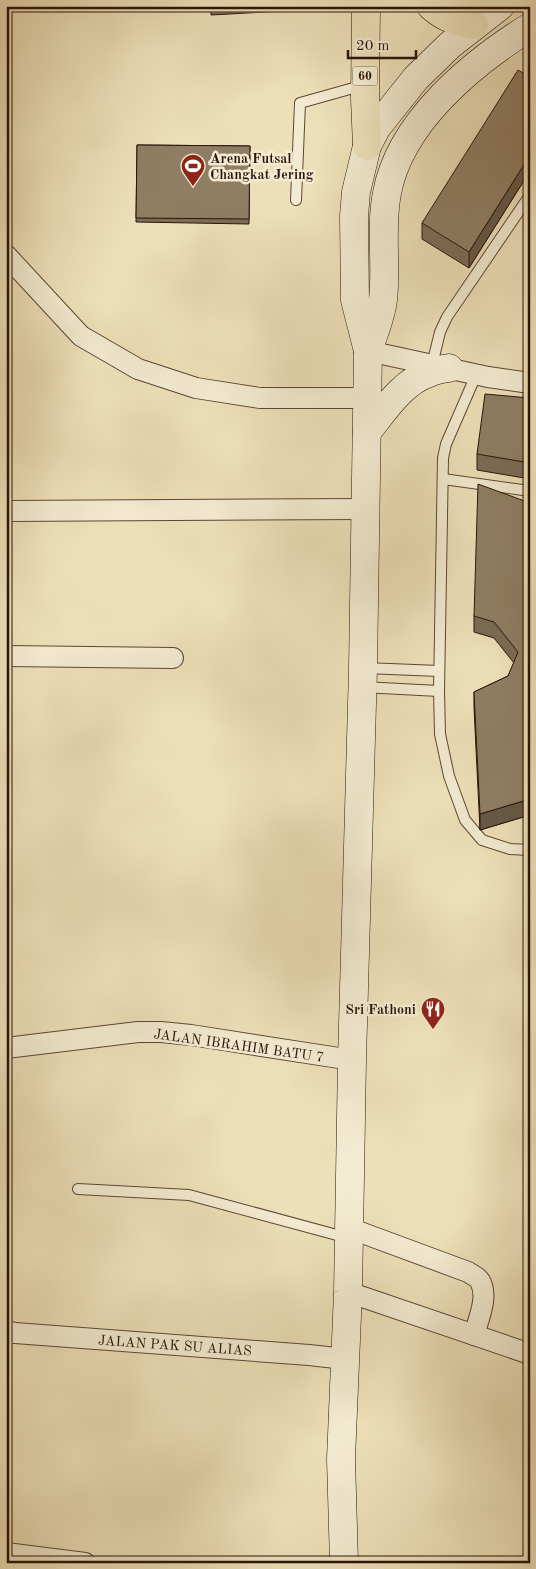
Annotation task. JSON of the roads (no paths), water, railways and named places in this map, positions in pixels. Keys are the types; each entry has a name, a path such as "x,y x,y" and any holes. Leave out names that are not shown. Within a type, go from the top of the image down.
{"highway":[{"name":"60","path":"366,6 365,85 368,146"},
{"path":"431,6 441,15 454,21 474,25"}],"main road":[{"name":"60","path":"368,351 355,300 354,235 356,192 368,146 377,127 416,78 450,45 500,6"},
{"name":"60","path":"344,1563 341,1459 348,1292 352,1060 363,677 368,351 383,301 384,216 387,191 399,156 418,124 462,75 484,57 526,34"},
{"path":"367,432 397,396 418,378 440,366"}],"street":[{"path":"6,255 81,336 138,370 196,388 260,398 367,398"},
{"path":"368,351 476,375 530,383"},
{"path":"6,511 366,509"},
{"path":"6,656 173,658"},
{"name":"JALAN IBRAHIM BATU 7","path":"6,1048 138,1032 161,1032 352,1060"},
{"path":"349,1233 468,1272 479,1280 482,1287 483,1302 474,1335"},
{"path":"348,1292 530,1354"},
{"name":"JALAN PAK SU ALIAS","path":"6,1331 345,1359"},
{"path":"6,1554 85,1563"}],"lane":[{"path":"296,200 300,103 365,85"},
{"path":"440,366 440,332 447,318 530,195"},
{"path":"476,375 446,444 443,479 439,671 440,734 449,776 465,820 482,840 510,849 530,850"},
{"path":"443,479 530,492"},
{"path":"363,677 439,671"},
{"path":"363,677 439,691"},
{"path":"78,1189 189,1195 349,1233"}],"place":[{"name":"Arena Futsal Changkat Jering","path":"193,187"},
{"name":"Sri Fathoni","path":"433,1030"}]}
